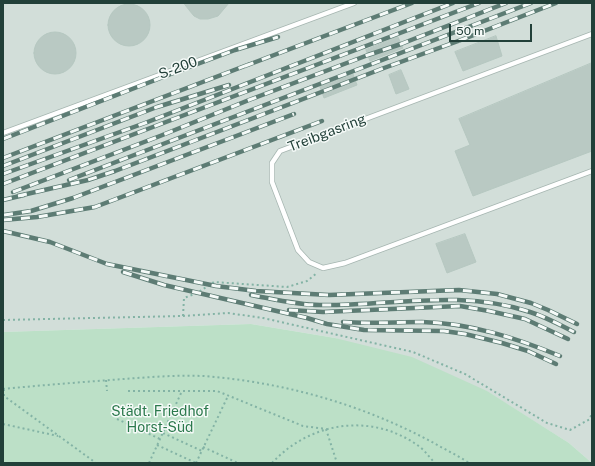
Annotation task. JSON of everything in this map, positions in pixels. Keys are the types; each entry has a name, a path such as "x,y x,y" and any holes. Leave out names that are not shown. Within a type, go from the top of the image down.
{"lane":[{"name":"S-200","path":"3,133 354,3"},
{"name":"Treibgasring","path":"323,268 309,262 298,250 272,182 272,163 280,151 592,34"},
{"path":"323,268 345,264 592,171"}],"path":[{"path":"183,316 184,298 197,293 214,282 287,287 307,281 323,268"},
{"path":"3,320 183,316 228,313 263,318 413,352 465,374 547,424 570,430 590,419 592,412"},
{"path":"96,463 4,396 3,389 106,380 203,376 292,389 333,401 378,417 414,433 469,463"},
{"path":"106,380 106,392"},
{"path":"128,391 217,391 303,426 326,429"},
{"path":"149,463 182,391"},
{"path":"158,445 196,463 228,396"},
{"path":"117,419 160,439"},
{"path":"3,424 59,436"},
{"path":"272,463 282,452 301,440 326,429 354,424 379,427 403,436 422,448 435,463"},
{"path":"326,429 337,463"},
{"path":"163,433 202,451"},
{"path":"203,447 238,463"}],"shaded area":[{"path":"3,3 592,3 592,463 569,443 486,391 335,338 251,324 3,332"}],"green space":[{"name":"Städt. Friedhof Horst-Süd","path":"251,324 335,338 412,357 487,391 569,443 592,463 3,463 3,332"}],"building":[{"path":"184,3 229,3 218,16 208,19 200,19 194,16"},
{"path":"125,4 133,4 144,10 150,21 150,29 144,40 133,46 125,46 114,40 108,29 108,21 114,10"},
{"path":"51,32 59,32 70,38 76,49 76,57 70,68 59,74 51,74 40,68 34,57 34,49 40,38"},
{"path":"496,36 502,56 463,71 455,52"},
{"path":"398,37 403,48 370,61 366,50"},
{"path":"592,63 592,151 473,196 455,151 470,145 459,119"},
{"path":"401,70 409,89 396,94 389,75"},
{"path":"353,74 357,85 324,98 320,87"},
{"path":"465,234 476,262 447,273 436,244"}],"railway":[{"path":"245,66 412,3"},
{"path":"3,174 145,123 453,3"},
{"path":"3,184 479,3"},
{"path":"13,192 160,136 249,100 401,44 506,3"},
{"path":"69,180 531,3"},
{"path":"18,196 88,180 115,171 556,3"},
{"path":"3,139 235,50 278,37"},
{"path":"3,158 250,64"},
{"path":"3,166 157,107 229,85"},
{"path":"4,215 31,211 73,198 294,114"},
{"path":"3,220 37,217 95,207 322,121"},
{"path":"3,200 24,195"},
{"path":"3,231 50,242 107,264 216,286 256,291 329,295 459,290 497,294 531,303 577,324"},
{"path":"123,272 164,285 327,324 364,330 444,331 465,334 528,351 556,364"},
{"path":"251,295 311,305 347,305 425,300 478,301 504,305 530,312 574,332"},
{"path":"289,310 323,312 460,306 525,319 568,339"},
{"path":"343,322 422,322 458,325 475,328 527,343 560,356"}]}
